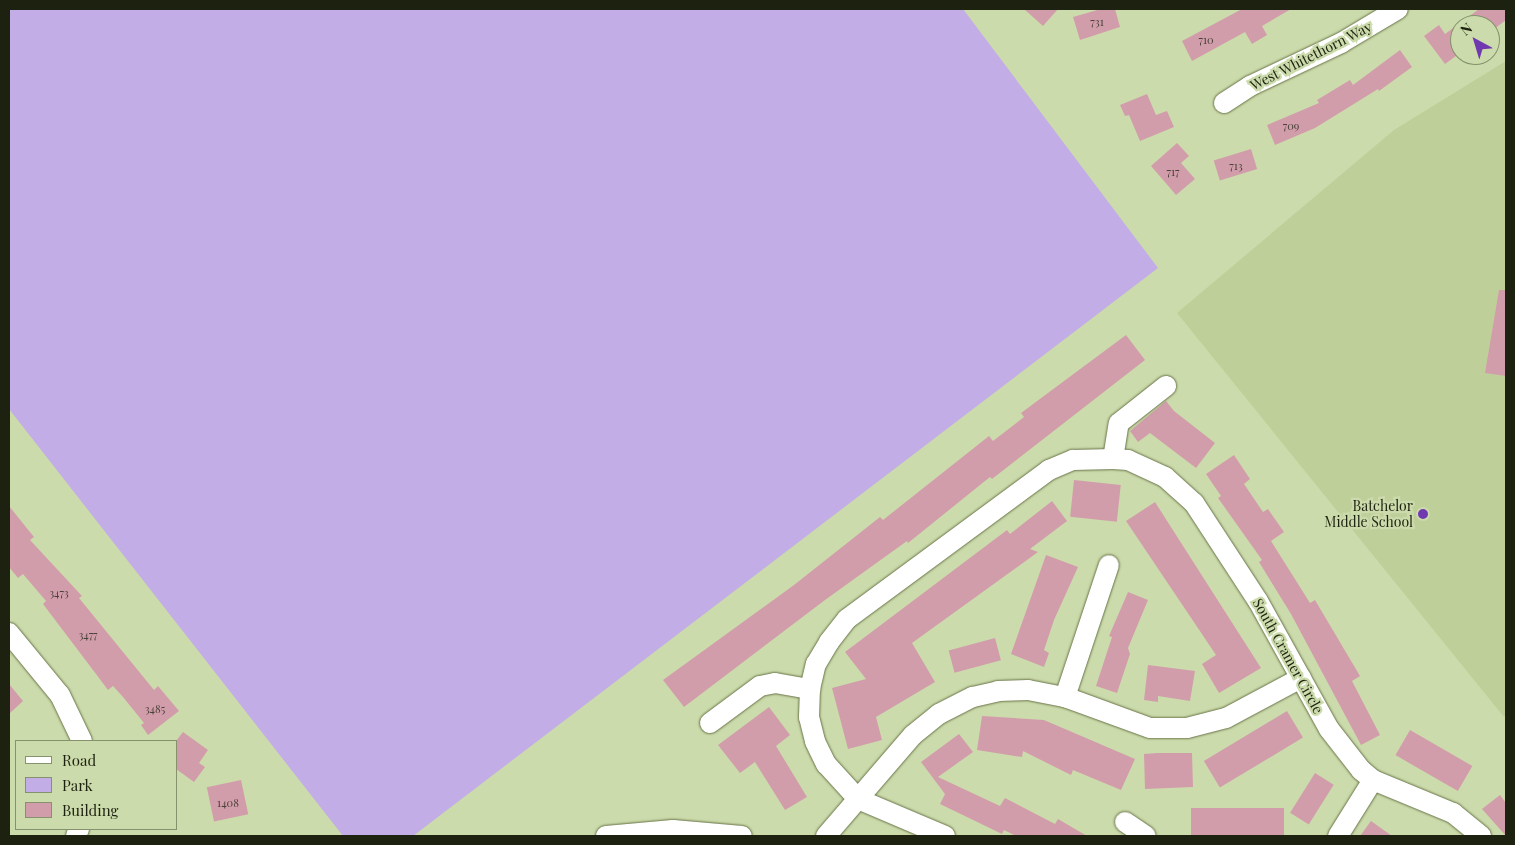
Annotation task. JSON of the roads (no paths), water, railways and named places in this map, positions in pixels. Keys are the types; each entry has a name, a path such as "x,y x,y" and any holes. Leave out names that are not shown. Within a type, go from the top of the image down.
{"street":[{"name":"West Whitethorn Way","path":"1224,103 1250,86 1341,43 1398,9"},
{"path":"1113,459 1119,423 1166,386"},
{"name":"South Cramer Circle","path":"944,836 858,799 836,778 819,752 809,717 810,689 816,664 829,642 847,619 1050,470 1073,460 1113,459 1155,471 1186,494 1258,601 1338,745 1373,780 1453,813 1480,836"},
{"path":"1065,697 1108,565"},
{"path":"9,633 60,695 82,740"},
{"path":"826,836 913,735 951,707 985,694 1014,689 1065,697 1150,728 1187,728 1226,718 1301,678"},
{"path":"710,723 760,686 774,683 810,689"},
{"path":"1338,836 1373,780"},
{"path":"1125,822 1146,836"},
{"path":"606,836 673,830 742,836"}],"place":[{"name":"Batchelor Middle School","path":"1423,514"}]}
